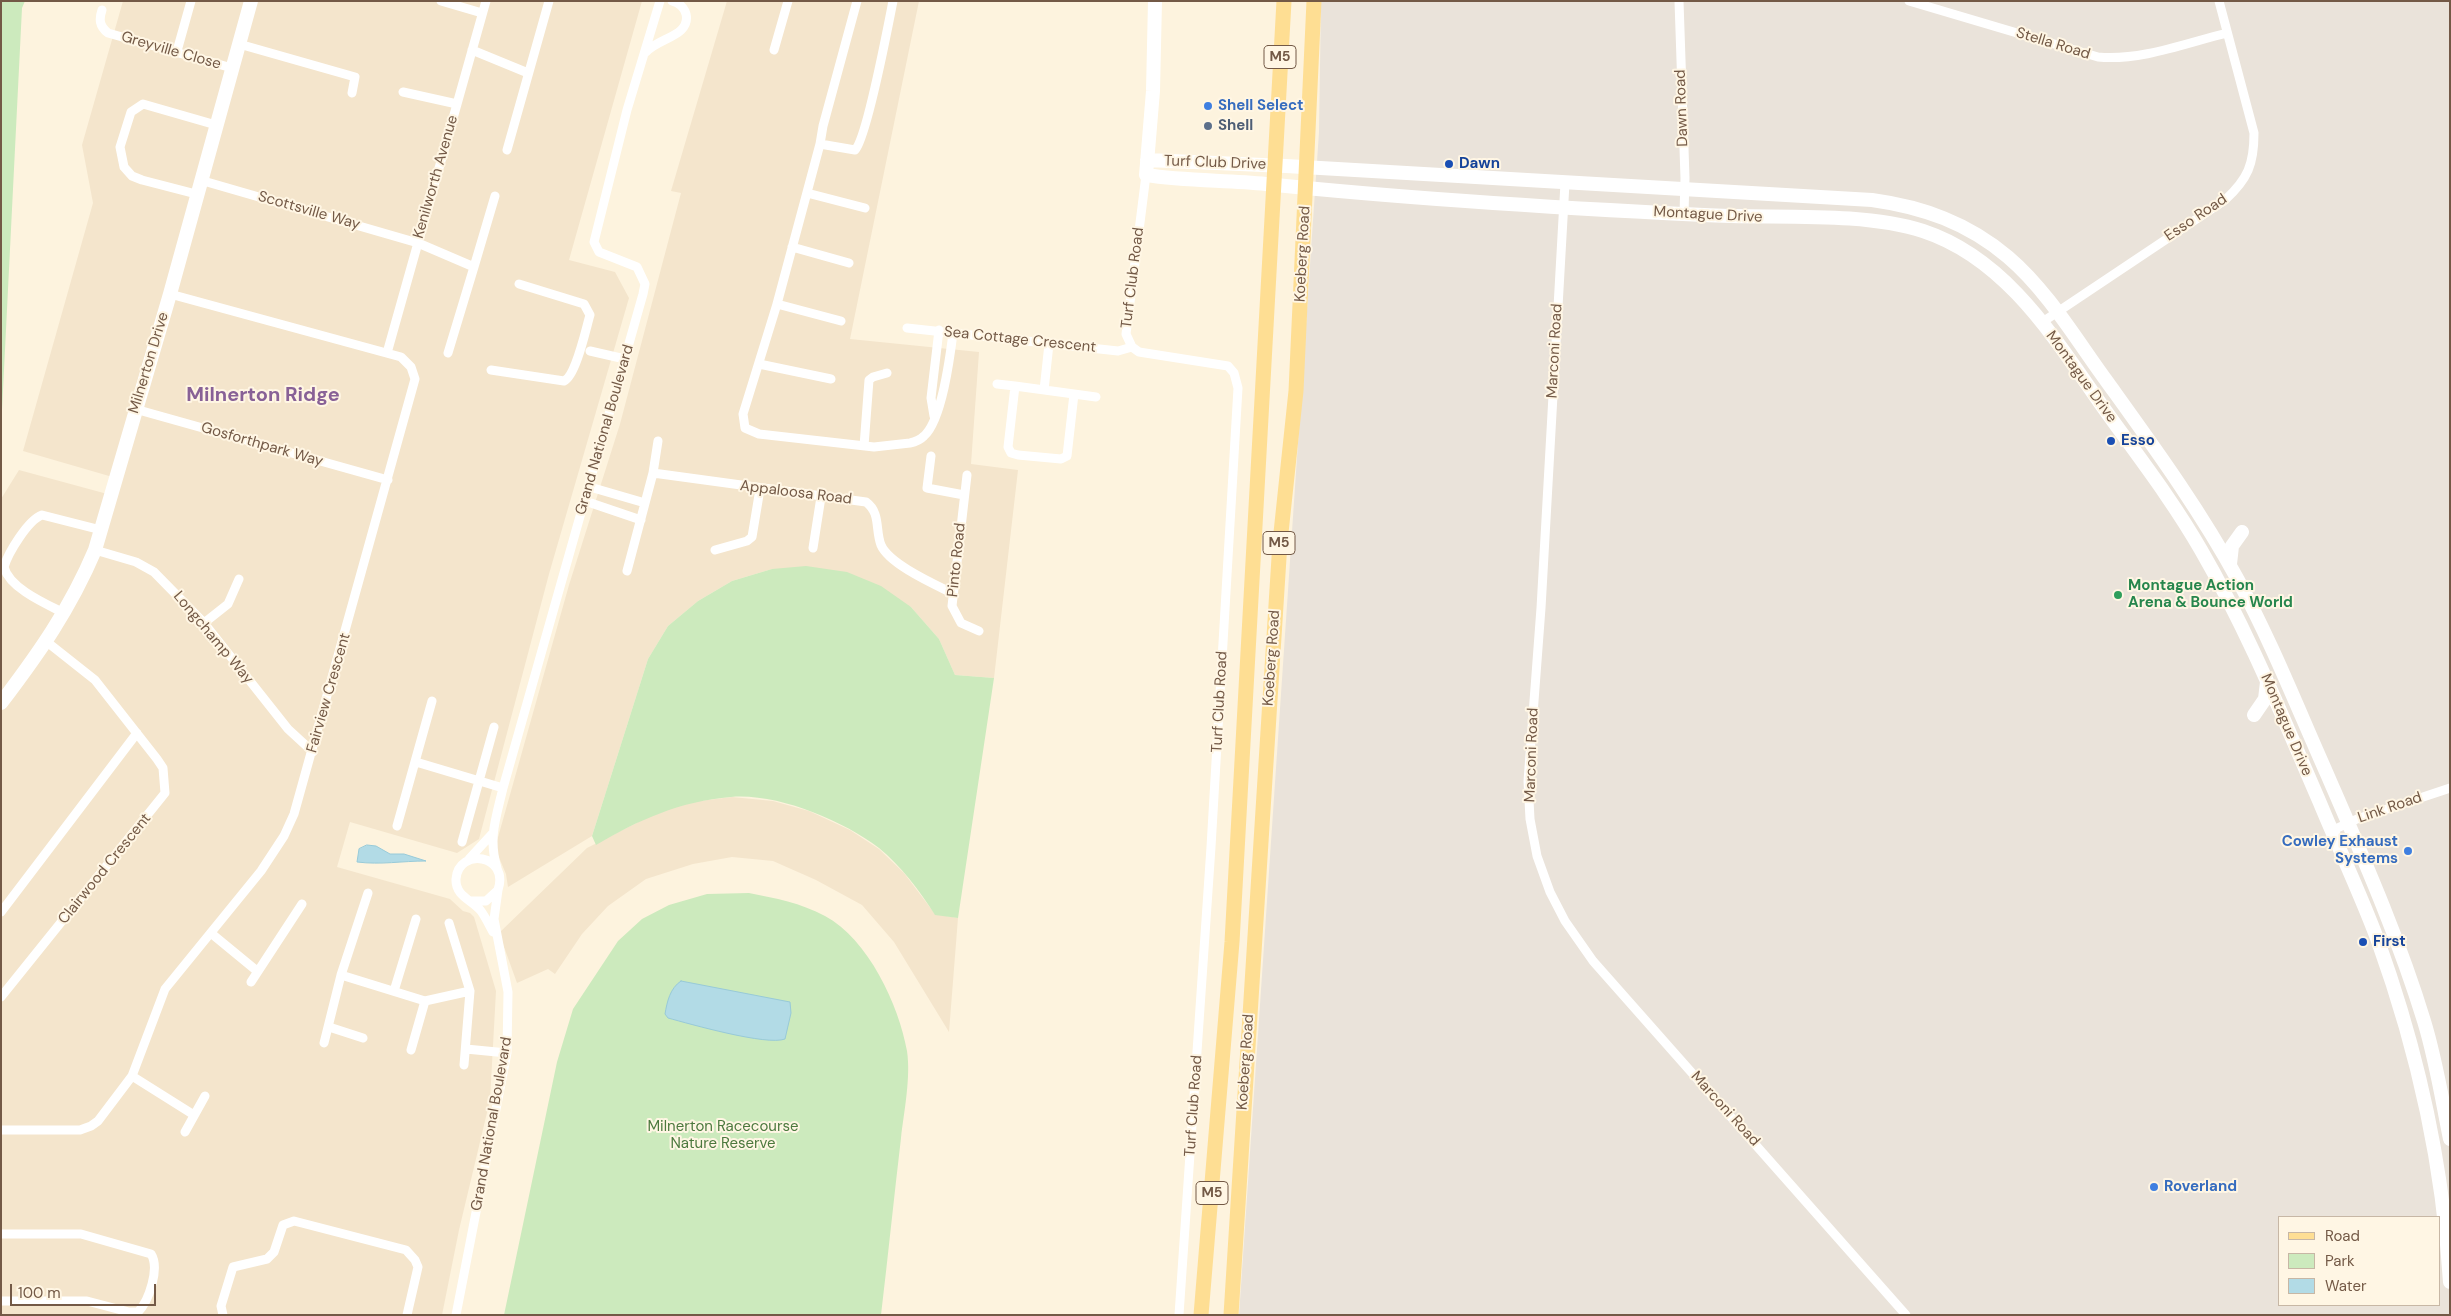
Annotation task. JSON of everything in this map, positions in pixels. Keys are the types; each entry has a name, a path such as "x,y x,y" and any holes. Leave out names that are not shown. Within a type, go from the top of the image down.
{"main road":[{"name":"Milnerton Drive","path":"1,703 47,642 64,613 95,550 170,294 196,194 251,1"},
{"path":"1147,160 1153,91 1155,1"},
{"name":"Koeberg Road","path":"1201,1315 1232,942 1284,1"},
{"name":"Koeberg Road","path":"1230,1315 1280,542 1296,390 1308,167 1314,1"},
{"name":"Turf Club Drive","path":"1274,185 1146,175 1147,160 1275,165"},
{"name":"Montague Drive","path":"1275,165 1872,200 1918,208 1970,230 2007,256 2030,278 2056,312 2181,485 2230,564 2271,646 2387,915 2419,1006 2435,1061 2450,1139"},
{"name":"Montague Drive","path":"1274,185 1564,207 1684,214 1863,220 1920,231 1962,249 1987,266 2017,293 2144,464 2188,528 2243,628 2267,681 2379,944 2416,1062 2439,1174 2450,1282"},
{"path":"2230,564 2232,546 2242,532"},
{"path":"2254,715 2265,699 2267,681"}],"street":[{"path":"178,51 191,1"},
{"path":"441,1 482,13"},
{"name":"Kenilworth Avenue","path":"387,353 486,1"},
{"path":"507,150 549,1"},
{"name":"Grand National Boulevard","path":"497,868 491,850 492,833 503,788 590,488 645,284 637,267 599,252 594,242 627,110 659,5 672,1 679,3 685,11 686,25 680,32 656,43 645,53"},
{"path":"774,50 788,1"},
{"path":"857,1 777,304 743,414 745,428 758,434 864,446 918,441 925,436 943,397 953,333"},
{"path":"820,144 854,150 860,143 893,1"},
{"name":"Dawn Road","path":"1679,1 1684,214"},
{"name":"Stella Road","path":"1909,1 2098,57 2123,58 2145,54 2227,33"},
{"name":"Esso Road","path":"2041,323 2225,200 2245,180 2254,154 2254,133 2219,1"},
{"name":"Greyville Close","path":"102,10 99,19 101,25 108,33 178,51 232,68"},
{"path":"239,44 355,77 352,93"},
{"path":"472,50 528,73"},
{"path":"403,92 457,104"},
{"path":"196,194 132,176 124,167 120,147 131,112 143,104 216,125"},
{"name":"Turf Club Road","path":"1146,175 1126,334 1132,347 1139,352 1228,366 1234,373 1238,388 1211,847 1179,1315"},
{"name":"Scottsville Way","path":"200,180 418,243 474,266"},
{"name":"Marconi Road","path":"1565,183 1528,781 1530,819 1537,856 1557,907 1593,961 1906,1315"},
{"path":"806,193 865,208"},
{"path":"448,353 495,196"},
{"path":"792,247 849,263"},
{"path":"492,370 564,380 570,376 582,345 590,314 584,304 519,284"},
{"name":"Fairview Crescent","path":"1,1130 67,1131 91,1126 98,1121 132,1076 158,1002 165,989 212,934 261,871 284,836 294,814 312,752 415,379 411,367 405,361 387,353 170,294"},
{"path":"777,304 841,321"},
{"name":"Sea Cottage Crescent","path":"907,328 1118,351 1132,347"},
{"path":"934,416 931,393 939,330"},
{"path":"1044,390 1049,344"},
{"path":"590,351 624,359"},
{"path":"759,364 831,379"},
{"path":"864,446 869,380 887,373"},
{"path":"997,384 1096,397"},
{"path":"1015,386 1008,447 1011,453 1018,456 1061,459 1067,456 1074,394"},
{"name":"Gosforthpark Way","path":"136,409 388,480"},
{"path":"627,571 653,473 658,441"},
{"path":"932,456 927,488 964,495"},
{"name":"Appaloosa Road","path":"653,473 866,502 870,505 877,519 880,543 892,558 934,585 952,593"},
{"name":"Pinto Road","path":"967,475 952,606 961,623 979,631"},
{"path":"590,488 645,503"},
{"path":"715,550 747,541 752,537 760,489"},
{"path":"813,548 821,497"},
{"path":"585,501 641,520"},
{"path":"64,613 33,596 9,579 4,567 6,559 32,520 42,515 101,530"},
{"name":"Longchamp Way","path":"95,550 148,567 178,594 204,623 288,729 312,752"},
{"path":"204,623 228,604 239,579"},
{"name":"Clairwood Crescent","path":"1,997 165,793 163,768 137,733 95,680 47,642"},
{"path":"396,826 416,762 432,701"},
{"path":"462,842 494,727"},
{"path":"1,912 137,733"},
{"path":"416,762 503,788"},
{"name":"Link Road","path":"2331,831 2348,823 2450,788"},
{"name":"Grand National Boulevard","path":"467,862 492,833"},
{"path":"481,858 497,868 500,879 498,890 486,901 471,901 460,893 456,880 460,868 467,862 481,858"},
{"name":"Grand National Boulevard","path":"456,1315 508,1051 507,984 495,934 494,913 498,890"},
{"path":"324,1043 342,975 368,893"},
{"name":"Grand National Boulevard","path":"471,901 483,913 495,934"},
{"path":"251,982 265,959 284,935 302,904"},
{"path":"394,991 416,919"},
{"path":"449,923 470,991 464,1065"},
{"path":"212,934 257,972"},
{"path":"342,975 425,1001 470,991"},
{"path":"411,1050 425,1001"},
{"path":"329,1027 363,1038"},
{"path":"466,1047 508,1051"},
{"path":"132,1076 194,1116"},
{"path":"185,1132 205,1096"},
{"path":"223,1315 221,1306 232,1267 266,1259 274,1252 283,1225 294,1221 406,1250 415,1260 418,1267 408,1315"},
{"path":"1,1234 81,1234 151,1254 156,1266 144,1306 138,1312 129,1312 88,1301 1,1301"}],"shaded area":[{"path":"123,1 642,1 569,260 615,272 629,298 549,574 479,839 457,853 350,822 337,867 450,899 463,911 470,913 474,917 496,991 490,1100 459,1230 442,1315 1,1315 1,499 19,470 111,495 116,478 23,451 93,203 82,145"},
{"path":"727,1 919,1 850,339 979,352 971,464 1018,470 994,678 955,675 939,639 911,607 772,569 732,581 698,601 668,626 648,659 592,836 508,887 506,874 495,848 569,585 620,424 681,193 671,191"},
{"path":"1321,1 2450,1 2450,1315 1239,1315 1319,132"},
{"path":"732,797 773,801 809,811 850,830 879,849 904,873 935,914 958,918 949,1032 894,942 862,905 816,880 773,861 732,857 693,864 646,879 608,906 582,934 555,974 548,969 517,983 499,933 587,848 654,814 691,802"}],"green space":[{"path":"1,1 25,1 22,8 1,430"},
{"path":"806,566 847,572 881,586 911,607 939,639 955,675 994,678 958,918 935,915 902,871 879,848 864,838 828,819 788,804 768,799 731,797 713,799 660,813 596,845 592,836 648,659 668,626 698,601 732,581 772,569"},
{"name":"Milnerton Racecourse Nature Reserve","path":"749,893 797,904 825,916 841,927 855,940 879,975 889,994 903,1033 908,1061 908,1083 881,1315 504,1315 557,1062 573,1009 618,941 642,919 669,905 707,894"}],"water":[{"path":"367,845 376,846 390,854 404,854 426,861 357,862 359,849"},
{"path":"681,981 790,1002 791,1013 785,1039 762,1040 668,1018 665,1014 668,1000 674,987"}],"place":[{"name":"Shell Select","path":"1208,106"},
{"name":"Shell","path":"1208,126"},
{"name":"Dawn","path":"1449,164"},
{"name":"Esso","path":"2111,441"},
{"name":"Montague Action Arena & Bounce World","path":"2118,595"},
{"name":"Cowley Exhaust Systems","path":"2408,851"},
{"name":"First","path":"2363,942"},
{"name":"Roverland","path":"2154,1187"}],"district":[{"name":"Milnerton Ridge","path":"263,396"}]}
